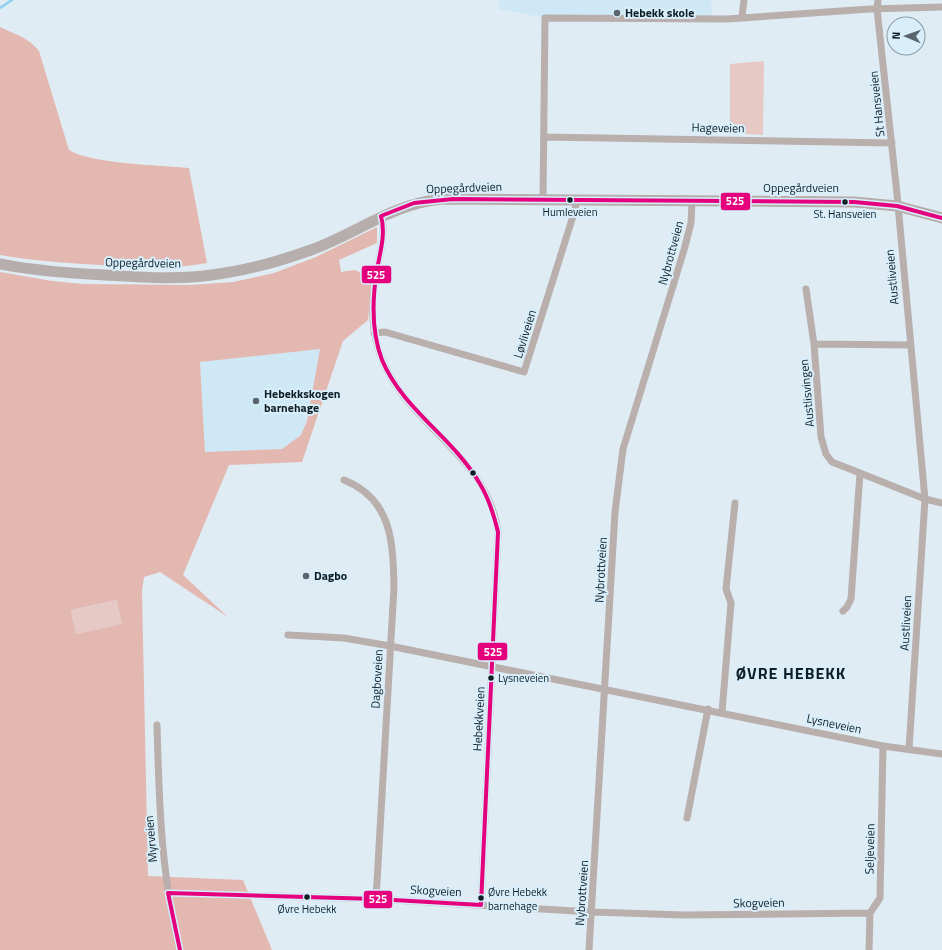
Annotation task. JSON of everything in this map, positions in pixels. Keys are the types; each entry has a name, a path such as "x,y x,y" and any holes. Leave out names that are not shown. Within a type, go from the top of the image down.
{"main road":[{"name":"Oppegårdveien","path":"0,264 42,270 134,277 211,275 270,263 310,250 381,216 407,206 435,200 845,201 897,206 942,218"}],"street":[{"path":"742,17 744,0"},
{"name":"St Hansveien","path":"878,0 877,9 892,143 897,206"},
{"path":"543,200 545,18 712,19 877,9 942,7"},
{"name":"Hageveien","path":"544,137 892,143"},
{"name":"Løvliveien","path":"374,333 382,332 392,334 524,372 574,213 576,200"},
{"name":"Nybrottveien","path":"589,950 606,689 615,512 623,449 684,250 691,223 692,200"},
{"name":"Austliveien","path":"897,206 925,498 909,749"},
{"name":"Hebekkveien","path":"381,216 383,231 372,310 374,333 383,361 395,383 410,404 477,477 486,490 494,512 499,542 481,905"},
{"name":"Austlisvingen","path":"806,289 814,344 821,437 826,454 832,462 925,498"},
{"path":"814,344 910,345"},
{"path":"843,611 851,599 860,473"},
{"name":"Dagboveien","path":"344,480 357,485 369,494 379,507 389,528 393,551 394,586 376,899"},
{"path":"925,498 942,503"},
{"path":"722,712 731,603 726,588 735,503"},
{"name":"Lysneveien","path":"288,635 344,638 390,646 492,668 708,709 884,746 942,754"},
{"path":"687,818 708,709"},
{"name":"Myrveien","path":"157,725 161,834 168,893 180,950"},
{"name":"Seljeveien","path":"869,950 870,913 880,898 884,746"},
{"name":"Skogveien","path":"168,893 376,899 592,912 683,915 870,913"}],"shaded area":[{"name":"Hebekk skole","path":"499,0 711,0 712,19 545,18 499,9"},
{"path":"0,27 31,43 39,51 69,150 79,155 109,161 189,168 207,263 180,267 140,267 50,262 0,255"},
{"path":"764,61 763,135 730,133 730,64"},
{"path":"377,227 377,243 339,260 341,272 354,270 372,276 368,320 343,341 302,462 229,465 183,575 228,617 160,572 144,577 142,591 148,876 243,880 272,950 0,950 0,272 52,281 83,284 190,285 233,282 274,273 316,257","holes":["320,349 307,421 301,435 282,449 205,452 200,362","117,600 122,624 76,634 71,610"]},
{"name":"Hebekkskogen barnehage","path":"320,349 307,421 301,435 282,449 205,452 200,362"},
{"path":"118,600 123,624 76,634 71,610"}],"waterway":[{"path":"0,8 12,0"}],"transit line":[{"name":"525","path":"180,950 168,893 376,899 481,905 498,532 493,513 480,484 457,452 415,409 403,394 391,378 382,360 378,349 374,327 373,304 375,281 383,236 381,216 414,203 453,199 854,202 897,206 942,218"}],"place":[{"name":"Hebekk skole","path":"617,13"},
{"name":"Humleveien","path":"570,200"},
{"name":"St. Hansveien","path":"845,202"},
{"name":"Hebekkskogen barnehage","path":"256,401"},
{"name":"Dagbo","path":"306,576"},
{"name":"Lysneveien","path":"491,678"},
{"name":"Øvre Hebekk","path":"307,897"},
{"name":"Øvre Hebekk barnehage","path":"481,898"}],"district":[{"name":"ØVRE HEBEKK","path":"791,673"}]}
